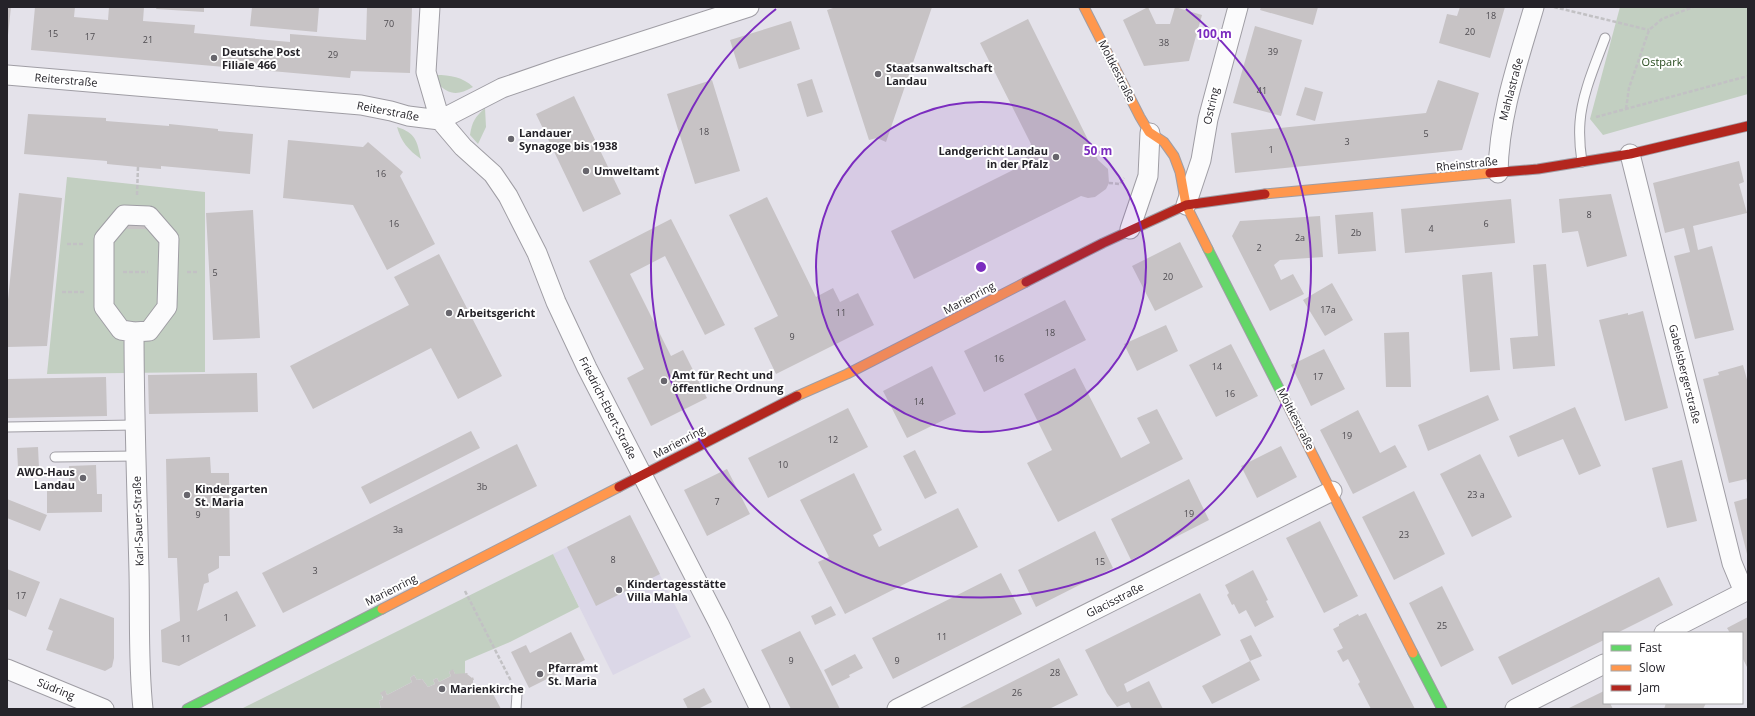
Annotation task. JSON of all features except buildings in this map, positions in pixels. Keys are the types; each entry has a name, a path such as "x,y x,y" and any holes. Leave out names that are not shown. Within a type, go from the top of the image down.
{"main road":[{"name":"Moltkestraße","path":"1084,7 1150,134 1164,142 1175,158 1180,172 1186,205 1442,709"},
{"name":"Rheinstraße","path":"1186,205 1250,195 1498,173 1582,162 1630,154 1748,126"},
{"name":"Marienring","path":"187,709 809,390 847,374 1130,229 1186,205"}],"street":[{"path":"430,7 426,72 427,80 440,120 502,88 749,7"},
{"name":"Ostring","path":"1186,205 1201,160 1209,114 1238,7"},
{"name":"Mahlastraße","path":"1498,173 1502,121 1508,94 1534,7"},
{"name":"Reiterstraße","path":"7,75 361,105 408,116 440,120"},
{"name":"Friedrich-Ebert-Straße","path":"440,120 463,147 489,170 508,196 537,253 556,302 584,362 719,624 760,709"},
{"path":"1130,229 1148,176 1150,134"},
{"name":"Gabelsbergerstraße","path":"1630,154 1732,563 1746,591"},
{"path":"124,215 150,216 169,240 167,307 149,331 134,332 121,330 104,307 104,239 124,215"},
{"name":"Karl-Sauer-Straße","path":"134,332 140,616 139,664 143,709"},
{"name":"Glacisstraße","path":"897,709 1332,491"},
{"path":"1666,632 1746,591"},
{"path":"1515,709 1603,665"},
{"name":"Südring","path":"7,669 104,709"}],"lane":[{"path":"1582,162 1579,139 1580,120 1584,99 1605,38"},
{"path":"7,427 135,424"},
{"path":"55,457 136,456"},
{"path":"516,709 517,694"}],"path":[{"path":"1554,7 1649,30"},
{"path":"1626,109 1629,88 1649,30 1662,19 1693,7"},
{"path":"1580,120 1748,76"},
{"path":"137,215 138,167"},
{"path":"1109,183 1120,184"},
{"path":"122,272 152,272"},
{"path":"454,571 517,694"}],"shaded area":[{"name":"Kindertagesstätte Villa Mahla","path":"630,515 691,637 613,675 553,554"}],"green space":[{"name":"Ostpark","path":"1620,7 1748,7 1748,94 1603,135 1590,119"},
{"path":"436,75 456,77 473,87 458,93 449,92 436,82"},
{"path":"485,108 486,127 478,144 470,135 474,120"},
{"path":"397,127 408,132 415,138 421,159 406,145"},
{"path":"67,177 205,192 205,372 47,374"},
{"path":"553,554 579,607 510,642 465,661 465,674 455,674 453,670 449,672 451,676 439,682 437,678 433,680 435,684 428,687 422,679 417,680 414,675 410,678 412,682 387,695 385,691 381,693 383,699 379,701 381,709 241,709"}],"traffic: fast":[{"path":"1208,249 1283,396"},
{"path":"187,709 382,609"},
{"path":"1413,653 1442,709"}],"traffic: slow":[{"path":"1084,7 1149,132 1164,142 1174,156 1180,172 1186,205 1208,249"},
{"path":"1265,194 1490,173"},
{"path":"797,396 847,374 1026,282"},
{"path":"1283,396 1413,653"},
{"path":"382,609 619,487"}],"traffic: jam":[{"path":"1490,173 1538,169 1630,154 1748,126"},
{"path":"1026,282 1103,243 1186,205 1265,194"},
{"path":"619,487 797,396"}],"place":[{"name":"Deutsche Post Filiale 466","path":"214,58"},
{"name":"Staatsanwaltschaft Landau","path":"878,74"},
{"name":"Landauer Synagoge bis 1938","path":"511,139"},
{"name":"Landgericht Landau in der Pfalz","path":"1056,157"},
{"name":"Umweltamt","path":"586,171"},
{"name":"Arbeitsgericht","path":"449,313"},
{"name":"Amt für Recht und öffentliche Ordnung","path":"664,381"},
{"name":"AWO-Haus Landau","path":"83,478"},
{"name":"Kindergarten St. Maria","path":"187,495"},
{"name":"Kindertagesstätte Villa Mahla","path":"619,590"},
{"name":"Pfarramt St. Maria","path":"540,674"},
{"name":"Marienkirche","path":"442,689"}]}
